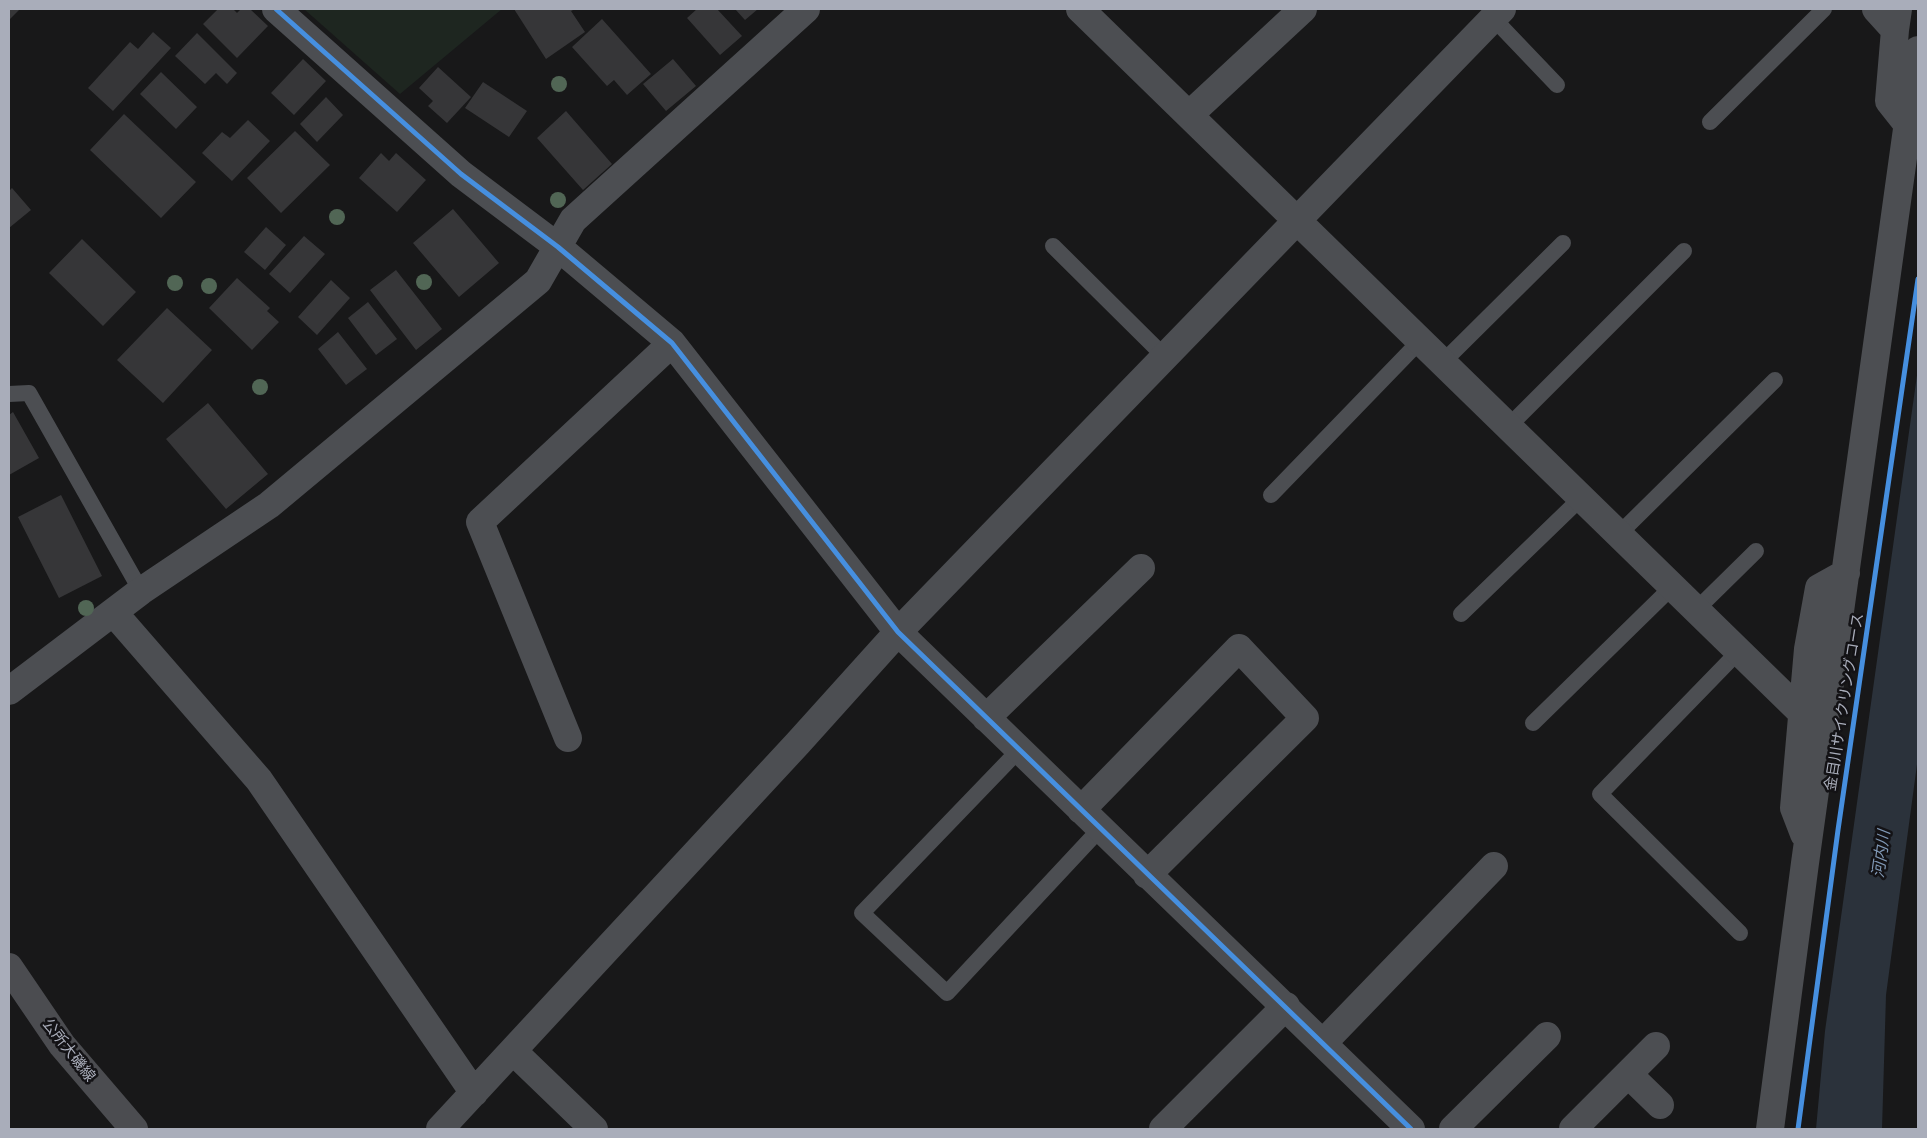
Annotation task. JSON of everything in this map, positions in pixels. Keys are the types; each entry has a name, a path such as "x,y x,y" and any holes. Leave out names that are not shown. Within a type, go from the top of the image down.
{"main road":[{"name":"公所大磯線","path":"9,967 62,1045 134,1129"}],"street":[{"path":"276,9 461,174 558,247 672,343 898,632 1100,829 1286,1006 1408,1128"},
{"path":"9,692 141,591 277,498 538,281 573,220 806,9"},
{"path":"1080,9 1618,536 1802,713"},
{"path":"1189,115 1303,9"},
{"path":"1876,9 1896,19 1889,101 1908,125"},
{"path":"440,1129 514,1052 898,632 1498,13"},
{"path":"1770,1129 1918,50"},
{"path":"568,738 480,522 672,343"},
{"path":"986,718 1141,568"},
{"path":"1808,843 1794,808 1808,649 1819,588 1846,572"},
{"path":"113,612 259,780 474,1093"},
{"path":"1081,810 1240,648 1305,718 1147,874"},
{"path":"1323,1043 1494,866"},
{"path":"1163,1129 1286,1006"},
{"path":"1453,1129 1547,1036"},
{"path":"1573,1129 1656,1046"},
{"path":"514,1052 594,1129"},
{"path":"1628,1074 1660,1105"}],"lane":[{"path":"1710,122 1824,9"},
{"path":"1498,13 1557,85"},
{"path":"1442,363 1563,244"},
{"path":"1053,246 1164,356"},
{"path":"1508,428 1684,251"},
{"path":"1271,495 1420,341"},
{"path":"1618,536 1775,380"},
{"path":"9,394 29,393 141,591"},
{"path":"1461,614 1580,498"},
{"path":"1695,611 1756,552"},
{"path":"1533,722 1672,587"},
{"path":"1738,652 1600,794 1740,933"},
{"path":"1019,750 862,913 947,993 1100,829"}],"shaded area":[{"path":"304,9 502,9 400,94"}],"water":[{"name":"河内川","path":"1918,368 1918,757 1886,995 1882,1129 1816,1129 1825,1031"}],"building":[{"path":"9,9 20,9 9,20"},
{"path":"218,9 233,9 237,13 241,9 250,9 268,26 237,58 203,24"},
{"path":"514,9 575,9 571,11 585,32 546,59"},
{"path":"697,9 717,9 742,36 720,55 687,18"},
{"path":"735,9 758,9 745,20"},
{"path":"602,19 651,74 627,95 614,80 607,86 572,47"},
{"path":"153,32 171,48 113,111 88,88 130,42 138,49"},
{"path":"197,33 237,73 227,84 216,73 205,84 175,56"},
{"path":"303,59 326,81 294,115 271,93"},
{"path":"673,59 696,86 666,111 643,84"},
{"path":"438,67 471,97 447,123 428,106 433,101 419,88"},
{"path":"161,72 197,107 176,129 140,94"},
{"path":"483,82 527,111 509,137 465,108"},
{"path":"326,97 343,115 317,142 300,124"},
{"path":"566,111 612,164 583,190 537,138"},
{"path":"124,114 196,182 161,218 90,150"},
{"path":"248,120 270,141 232,181 202,153 222,132 230,138"},
{"path":"295,131 330,165 281,213 247,178"},
{"path":"381,153 389,161 396,153 426,180 397,212 359,178"},
{"path":"12,188 31,210 9,228 9,191"},
{"path":"453,209 499,263 459,297 413,243"},
{"path":"266,227 286,245 265,270 244,252"},
{"path":"304,236 325,254 290,293 269,274"},
{"path":"82,239 136,292 103,326 49,273"},
{"path":"396,270 442,329 416,350 370,290"},
{"path":"237,278 270,308 267,311 279,322 252,350 209,308"},
{"path":"331,280 350,298 317,335 298,317"},
{"path":"368,302 397,339 376,355 348,318"},
{"path":"167,308 212,350 163,403 117,360"},
{"path":"338,332 367,369 346,385 318,349"},
{"path":"208,403 268,474 226,509 166,439"},
{"path":"13,412 39,458 9,475 9,415"},
{"path":"61,495 102,576 59,598 18,517"}],"cycle path":[{"path":"276,9 461,174 558,247 672,343 898,632 1411,1129"},
{"name":"金目川サイクリングコース","path":"1798,1129 1838,830 1918,279"}]}
